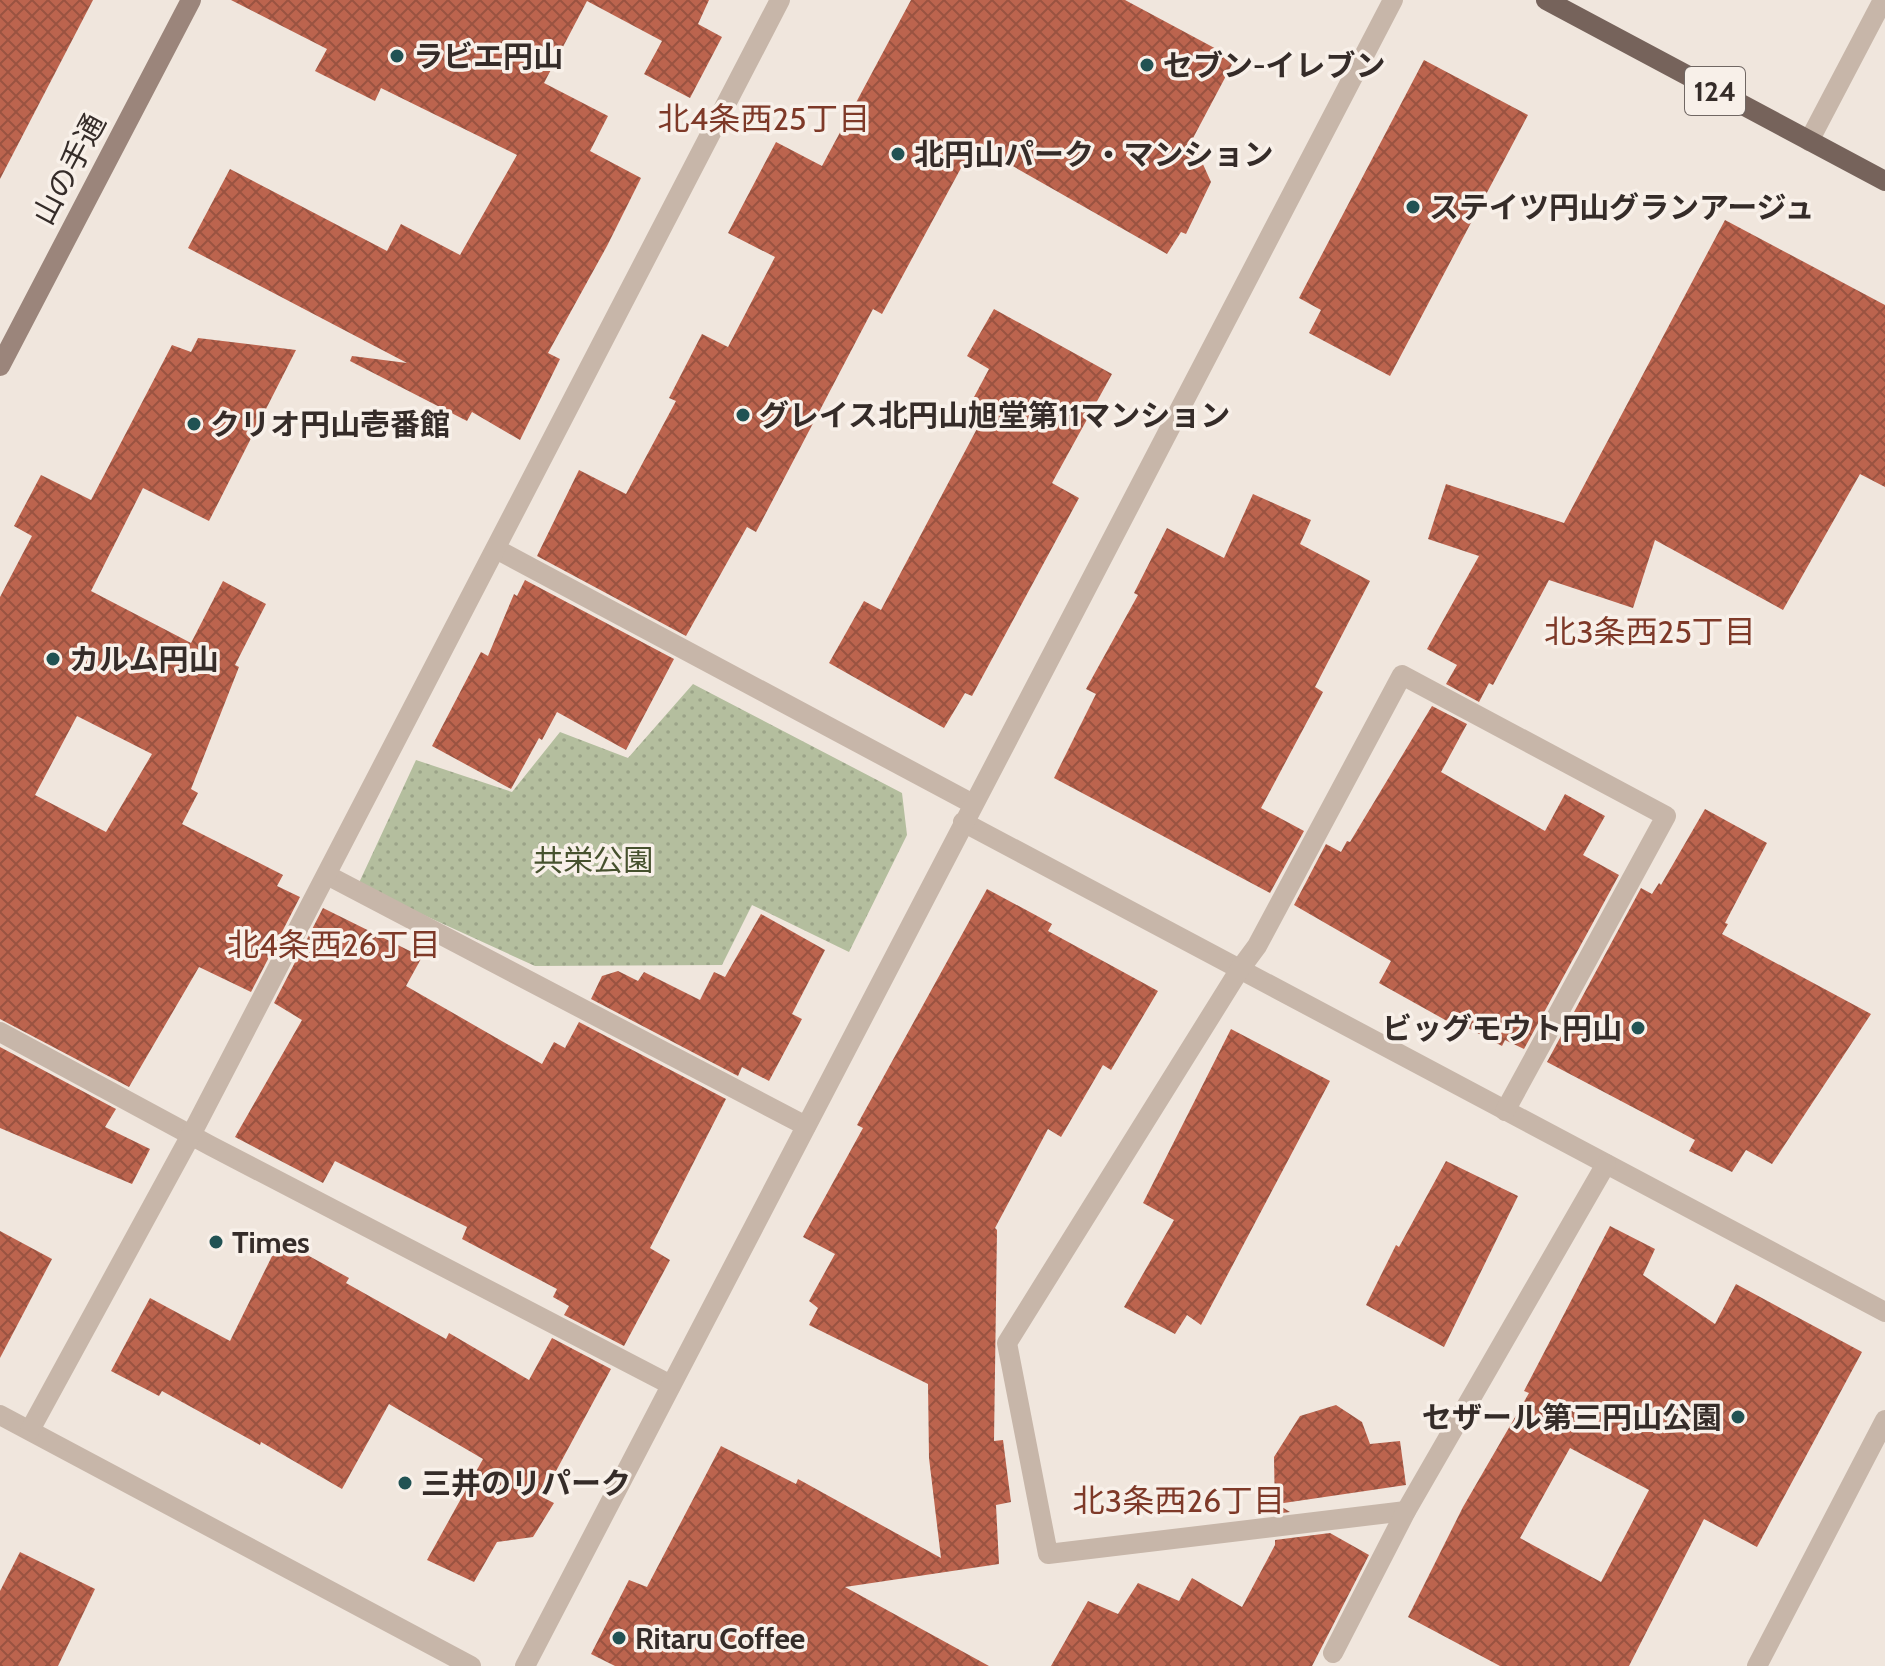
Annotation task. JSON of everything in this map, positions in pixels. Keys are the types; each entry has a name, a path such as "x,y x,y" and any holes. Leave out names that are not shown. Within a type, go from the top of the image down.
{"main road":[{"name":"山の手通","path":"0,366 191,0"},
{"name":"124","path":"1546,0 1885,181"}],"street":[{"path":"30,1430 191,1135 780,0"},
{"path":"525,1666 1393,0"},
{"path":"1809,141 1883,0"},
{"path":"496,549 1240,969 1885,1312"},
{"path":"1406,1511 1048,1554 1007,1343 1257,946 1402,675 1666,816 1505,1111"},
{"path":"327,875 806,1126"},
{"path":"0,1032 671,1385"},
{"path":"1333,1653 1406,1511 1606,1164"},
{"path":"0,1415 471,1666"},
{"path":"1757,1666 1885,1420"}],"green space":[{"name":"共栄公園","path":"693,684 902,793 907,835 849,952 752,905 722,965 535,966 358,885 416,760 512,792 560,732 628,758"}],"building":[{"path":"0,0 93,0 0,179"},
{"path":"231,0 709,0 698,24 722,37 690,98 644,74 662,41 587,1 544,83 608,116 590,151 641,178 548,353 560,359 520,440 472,412 467,421 350,361 352,356 407,363 188,248 230,169 387,251 401,224 460,255 517,155 381,88 375,101 315,71 327,49"},
{"path":"911,0 1125,0 1235,59 1192,140 1211,182 1186,234 1181,232 1167,254 974,144 882,314 873,309 756,532 747,527 686,636 537,556 579,470 626,494 676,401 669,398 702,334 728,347 775,257 728,233 776,142 822,166"},
{"name":"ステイツ円山グランアージュ","path":"1424,60 1528,115 1390,376 1309,333 1321,310 1299,298"},
{"path":"1725,220 1885,305 1885,487 1860,474 1783,610 1655,540 1633,608 1549,580 1493,685 1489,683 1479,702 1446,684 1457,665 1427,649 1479,556 1428,539 1446,484 1564,523"},
{"path":"994,309 1112,374 1052,483 1079,498 972,696 965,693 944,728 829,663 864,601 881,610 989,406 974,397 989,369 967,356"},
{"path":"198,338 296,350 209,521 143,488 91,591 191,643 223,581 266,604 235,665 239,667 191,789 198,793 182,824 283,875 277,886 300,897 251,992 199,967 129,1087 0,1019 0,597 32,536 14,526 41,475 91,500 172,345 191,352","holes":["77,716 152,754 106,832 35,795"]},
{"path":"1253,494 1311,520 1300,544 1370,581 1315,687 1323,692 1261,808 1304,831 1270,893 1054,778 1096,694 1086,689 1138,595 1134,593 1167,528 1224,558"},
{"path":"525,580 674,659 626,750 557,712 511,789 432,746 481,652 488,656 514,594 517,596"},
{"path":"1432,706 1467,724 1441,772 1545,831 1565,794 1605,816 1583,855 1619,875 1524,1049 1505,1040 1502,1046 1449,1018 1447,1021 1379,983 1391,961 1294,905 1326,844 1341,852 1347,841 1350,842"},
{"path":"1705,809 1767,843 1722,934 1871,1014 1772,1164 1746,1150 1732,1172 1689,1151 1695,1140 1547,1062 1641,888 1652,894 1659,883 1661,885"},
{"path":"987,889 1052,924 1048,931 1158,991 1111,1070 1103,1065 1061,1137 1048,1129 995,1228 994,1441 1003,1440 1011,1502 996,1505 999,1564 845,1587 989,1666 615,1666 591,1654 629,1580 647,1587 721,1446 796,1484 798,1479 941,1558 929,1458 928,1384 809,1325 818,1308 809,1301 835,1254 803,1237 863,1128 857,1125"},
{"path":"323,908 422,957 406,986 542,1064 554,1042 565,1048 579,1022 726,1099 650,1248 670,1260 624,1346 564,1315 569,1306 553,1297 557,1289 462,1239 467,1227 335,1161 323,1183 235,1137 302,1020 274,1003"},
{"path":"761,914 825,950 792,1014 802,1019 769,1081 742,1067 738,1076 591,999 602,976 618,971 638,981 644,972 700,1000 714,972 725,977"},
{"path":"1231,1029 1330,1081 1201,1325 1187,1315 1175,1334 1124,1307 1174,1220 1143,1203"},
{"path":"0,1047 116,1109 105,1127 150,1149 132,1184 0,1128"},
{"path":"1446,1161 1518,1196 1444,1347 1366,1305 1396,1245 1399,1247"},
{"path":"1610,1226 1655,1249 1643,1275 1715,1324 1736,1284 1862,1352 1757,1547 1704,1519 1629,1666 1500,1666 1408,1617 1463,1507 1529,1393 1524,1391","holes":["1570,1448 1649,1490 1601,1582 1520,1538"]},
{"path":"0,1231 52,1259 0,1358"},
{"path":"280,1240 349,1278 346,1283 446,1339 449,1333 529,1380 552,1338 611,1369 542,1497 554,1503 533,1537 497,1542 474,1582 427,1560 483,1459 389,1404 342,1489 261,1442 260,1445 162,1391 159,1396 111,1371 150,1298 230,1341"},
{"path":"1336,1405 1362,1422 1370,1444 1400,1441 1406,1485 1277,1504 1290,1512 1275,1514 1274,1457 1300,1416"},
{"path":"1330,1533 1369,1555 1312,1666 1051,1666 1088,1601 1118,1614 1138,1583 1179,1601 1192,1578 1242,1607 1275,1540"},
{"path":"20,1552 95,1589 58,1666 0,1666 0,1591"}],"place":[{"name":"ラビエ円山","path":"397,56"},
{"name":"セブン-イレブン","path":"1147,65"},
{"name":"北円山パーク・マンション","path":"898,154"},
{"name":"ステイツ円山グランアージュ","path":"1413,207"},
{"name":"グレイス北円山旭堂第11マンション","path":"743,415"},
{"name":"クリオ円山壱番館","path":"194,424"},
{"name":"カルム円山","path":"53,659"},
{"name":"ビッグモウト円山","path":"1638,1028"},
{"name":"Times","path":"216,1242"},
{"name":"セザール第三円山公園","path":"1738,1417"},
{"name":"三井のリパーク","path":"405,1483"},
{"name":"Ritaru Coffee","path":"619,1638"}],"district":[{"name":"北4条西25丁目","path":"764,118"},
{"name":"北3条西25丁目","path":"1650,631"},
{"name":"北4条西26丁目","path":"334,944"},
{"name":"北3条西26丁目","path":"1179,1500"}]}
